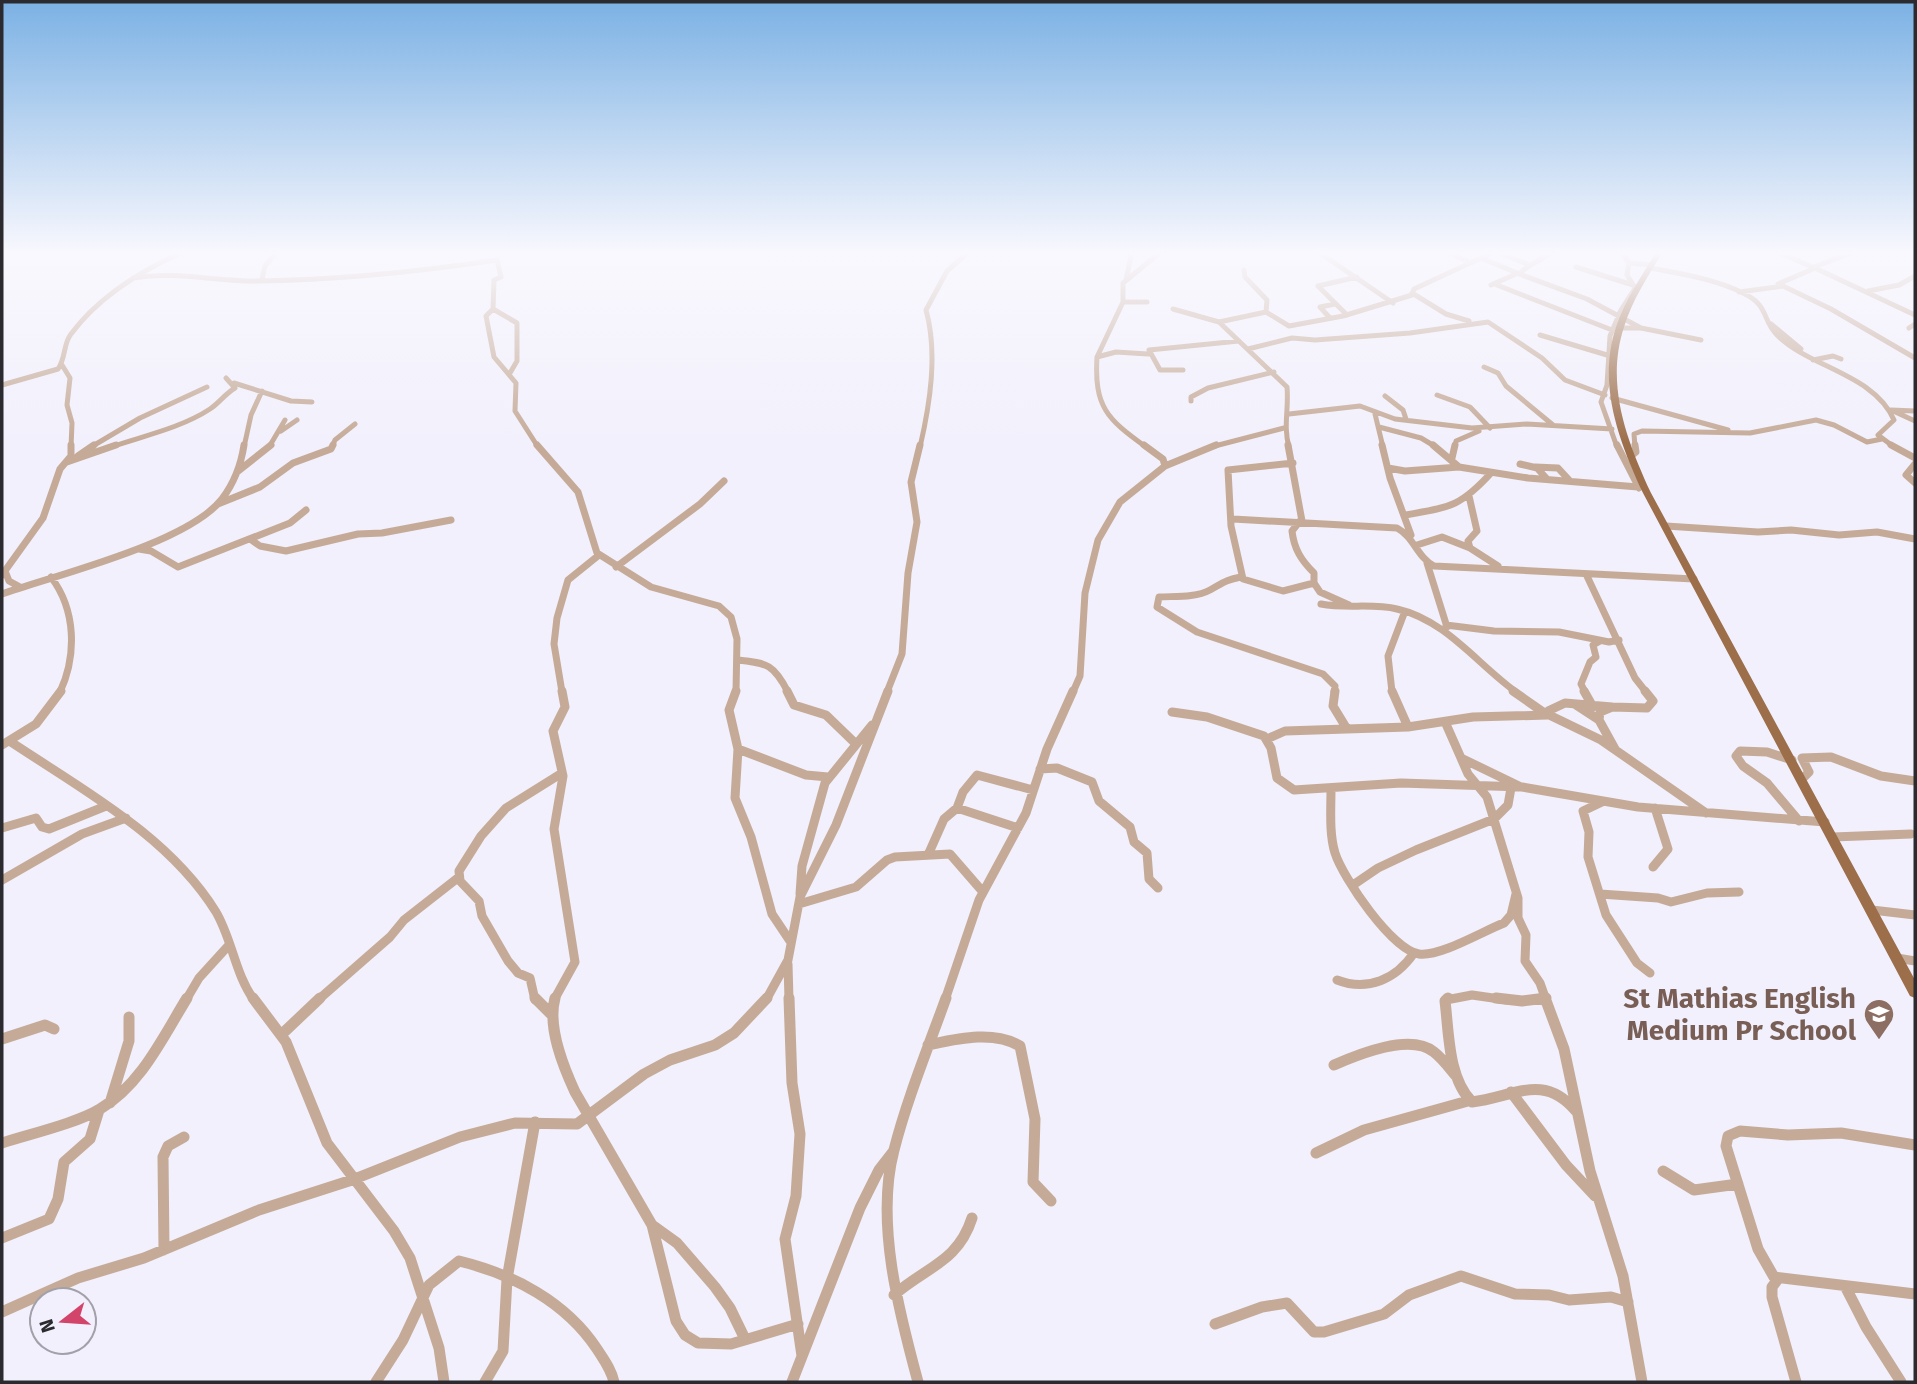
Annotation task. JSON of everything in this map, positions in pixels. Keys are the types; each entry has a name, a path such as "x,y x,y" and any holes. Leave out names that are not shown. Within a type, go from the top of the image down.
{"main road":[{"path":"1622,316 1616,329 1608,397 1643,490 1666,526 1915,992"}],"street":[{"path":"69,461 72,423 67,405 70,377 62,365 72,331 86,316"},
{"path":"486,316 492,352 510,373 517,387 515,411 539,449 578,492 599,555 665,593 723,607 734,625 738,660 737,689 729,710 738,749 735,798 751,837 772,914 790,941"},
{"path":"505,316 517,323 518,355 510,373"},
{"path":"799,901 836,825 905,639 906,593 917,522 911,482 926,428 933,335 928,316"},
{"path":"1117,316 1097,357 1094,382 1100,399 1125,431 1163,459 1166,466"},
{"path":"1196,316 1219,322 1252,316"},
{"path":"1270,316 1287,326 1344,316"},
{"path":"1451,316 1476,323"},
{"path":"1579,316 1616,329 1641,328 1701,340"},
{"path":"1623,316 1641,328"},
{"path":"1767,316 1776,335 1871,391 1891,410 1915,421"},
{"path":"1843,316 1915,356"},
{"path":"1219,322 1287,387 1289,414"},
{"path":"1248,349 1293,338 1315,340 1410,333 1493,323 1542,358 1559,376 1608,397 1741,433"},
{"path":"1287,326 1285,329 1293,338"},
{"path":"1616,329 1607,355 1608,397 1602,406 1643,490"},
{"path":"1540,335 1607,355"},
{"path":"1105,342 1126,355 1148,354 1157,347 1239,341"},
{"path":"1097,357 1114,350"},
{"path":"1148,354 1160,370 1183,370"},
{"path":"1811,358 1833,356 1841,359"},
{"path":"2,385 40,376 62,365"},
{"path":"1484,367 1498,373 1506,386 1553,425"},
{"path":"1191,401 1191,397 1208,388 1273,372"},
{"path":"226,378 284,401 312,402"},
{"path":"69,461 181,423 216,405 221,396 235,388 234,383"},
{"path":"20,587 9,581 4,573 43,518 61,468 98,442 137,422 159,405 207,387"},
{"path":"218,504 241,461 246,426 262,391"},
{"path":"1437,395 1470,407 1490,428"},
{"path":"1385,396 1403,410 1406,419"},
{"path":"1355,607 1329,597 1314,583 1314,573 1301,561 1294,548 1293,530 1301,521 1293,463 1283,421 1289,414 1357,406 1375,414 1490,428 1553,425 1598,428 1613,432"},
{"path":"1891,410 1915,411"},
{"path":"1882,439 1879,434 1894,420 1891,410"},
{"path":"1375,414 1388,468 1411,534 1427,563 1447,629 1501,682 1548,715 1591,734 1706,813"},
{"path":"235,473 263,456 281,431 285,420"},
{"path":"281,431 297,420"},
{"path":"1630,456 1636,452 1634,434 1642,431 1741,433 1778,430 1815,420 1831,424 1867,442 1882,439 1915,458"},
{"path":"2,594 133,550 165,536 218,504 260,487 293,463 331,449 335,440 355,424"},
{"path":"1379,427 1421,438 1452,458 1459,467"},
{"path":"918,1382 894,1296 888,1212 893,1152 983,892 1018,828 1080,676 1085,593 1098,540 1120,502 1166,466 1171,459 1202,452 1261,431 1284,428"},
{"path":"1452,458 1455,441 1490,428"},
{"path":"1241,577 1228,496 1228,470 1244,466 1293,463"},
{"path":"1520,464 1558,468 1570,481"},
{"path":"1915,464 1906,475 1915,482"},
{"path":"1388,468 1405,471 1459,467 1643,490"},
{"path":"1535,467 1547,480"},
{"path":"1406,515 1441,509 1469,496 1491,473"},
{"path":"616,567 640,546 700,504 724,481"},
{"path":"1469,496 1477,531 1468,541 1470,548"},
{"path":"133,550 151,550 176,567 295,520 306,510"},
{"path":"1233,519 1397,528 1411,534 1451,539 1502,568"},
{"path":"250,539 260,547 286,551 358,534 382,533 451,520"},
{"path":"1280,520 1293,530"},
{"path":"1666,526 1758,532 1791,530 1839,535 1877,531 1915,539"},
{"path":"1417,545 1433,538"},
{"path":"599,555 568,580 557,618 554,644 565,706 553,731 562,772 554,829 575,962 554,999 551,1014 566,1073 652,1225 681,1334 688,1340 721,1345 798,1324"},
{"path":"1427,563 1452,568 1502,568 1694,579"},
{"path":"1548,715 1548,711 1554,706 1573,703 1640,709 1651,705 1653,701 1634,678 1619,640 1586,574"},
{"path":"51,577 65,595 68,608 71,637 64,685 44,716 6,744 126,818 199,888 216,912 259,1009 281,1035 296,1063 309,1103 327,1143 352,1180 394,1231 410,1258 439,1348 444,1382"},
{"path":"1314,583 1283,591 1241,577 1220,581 1210,590 1190,596 1159,597 1157,607 1197,632 1323,674 1335,686 1333,706 1347,729"},
{"path":"1321,604 1405,611 1447,629 1559,632 1600,641 1619,640"},
{"path":"1386,608 1393,615 1396,626"},
{"path":"1405,611 1396,626 1387,653 1386,672 1396,704 1408,727"},
{"path":"1600,641 1593,645 1596,657 1590,662 1581,684 1616,751"},
{"path":"738,660 772,667 777,671 794,705 831,718 856,744"},
{"path":"1573,703 1598,718"},
{"path":"1598,718 1612,707"},
{"path":"1172,712 1207,717 1267,739 1284,731 1408,727 1446,724 1487,716 1548,715"},
{"path":"802,1356 785,1239 796,1196 800,1134 792,1083 788,960 790,941 799,901 802,866 828,777 877,720"},
{"path":"1446,724 1468,774 1480,786 1494,818 1516,894 1518,918 1526,935 1525,961 1546,998 1564,1049 1600,1201 1628,1302 1642,1382"},
{"path":"1267,739 1275,775 1282,785 1294,790 1401,783 1522,788 1655,808 1825,821"},
{"path":"738,749 776,761 807,775 828,777"},
{"path":"1792,760 1767,752 1743,751 1737,756 1743,766 1767,783 1799,821"},
{"path":"1802,779 1809,772 1802,758 1816,756 1847,759 1876,775 1915,782"},
{"path":"1461,758 1522,788"},
{"path":"1040,769 1057,768 1092,782 1099,801 1130,827 1134,842 1147,853 1149,879 1158,888"},
{"path":"551,1014 541,1009 534,1000 530,978 518,973 508,961 482,916 479,901 469,894 459,877 459,869 499,815 562,772"},
{"path":"928,855 944,819 957,808 963,792 977,775 1033,790"},
{"path":"1353,886 1378,868 1494,818 1508,805 1511,788"},
{"path":"1331,789 1334,852 1353,886 1395,940 1414,953 1430,953 1504,923 1511,915 1516,894"},
{"path":"1605,801 1583,811 1589,832 1588,857 1611,924 1637,963 1650,973"},
{"path":"2,828 36,818 42,827 49,829 106,806"},
{"path":"957,808 1018,828"},
{"path":"1653,867 1668,849 1655,808"},
{"path":"2,880 82,834 126,818"},
{"path":"1833,837 1914,834"},
{"path":"799,901 856,887 887,860 928,855 950,854 983,892"},
{"path":"281,1035 343,976 390,937 404,920 428,904 443,887 459,877"},
{"path":"1600,894 1658,898 1671,902 1692,900 1707,893 1739,892"},
{"path":"1872,910 1915,915"},
{"path":"2,1143 99,1110 110,1103 134,1080 199,978 229,945"},
{"path":"1337,980 1358,986 1375,984 1393,974 1414,953"},
{"path":"1897,958 1915,961"},
{"path":"2,1312 67,1282 164,1250 259,1210 352,1180 460,1137 515,1123 571,1125 590,1115 644,1074 670,1060 715,1045 734,1033 772,995 788,960"},
{"path":"1468,1101 1458,1078 1445,1001 1448,998 1465,996 1532,1001 1546,998"},
{"path":"110,1103 129,1041 129,1017"},
{"path":"2,1039 45,1026 54,1029"},
{"path":"928,1045 971,1038 1011,1041 1020,1046 1035,1119 1033,1182 1034,1187 1051,1201"},
{"path":"1334,1065 1368,1049 1417,1044 1433,1051 1458,1078"},
{"path":"1316,1153 1364,1130 1511,1092 1557,1090 1570,1101 1579,1115"},
{"path":"1511,1092 1566,1165 1600,1201"},
{"path":"2,1238 49,1219 58,1199 64,1162 90,1139 99,1110"},
{"path":"485,1382 497,1366 503,1351 507,1279 535,1122"},
{"path":"1914,1295 1778,1279 1761,1258 1726,1146 1732,1133 1841,1133 1915,1145"},
{"path":"164,1250 163,1157 168,1146 184,1137"},
{"path":"792,1382 844,1255 860,1208 879,1170 893,1152"},
{"path":"1663,1171 1694,1190 1738,1184"},
{"path":"894,1296 906,1283 953,1256 962,1245 972,1218"},
{"path":"652,1225 677,1243 715,1287 730,1308 745,1339"},
{"path":"376,1382 403,1340 422,1293 436,1275 459,1261 492,1269 564,1309 582,1326 612,1372 614,1382"},
{"path":"1215,1324 1262,1307 1287,1303 1314,1332 1324,1332 1384,1314 1409,1295 1461,1276 1515,1294 1549,1295 1569,1300 1611,1297 1628,1302"},
{"path":"1778,1279 1772,1287 1772,1297 1796,1382"},
{"path":"1845,1286 1866,1327 1901,1382"}],"place":[{"name":"St Mathias English Medium Pr School","path":"1879,1041"}]}
